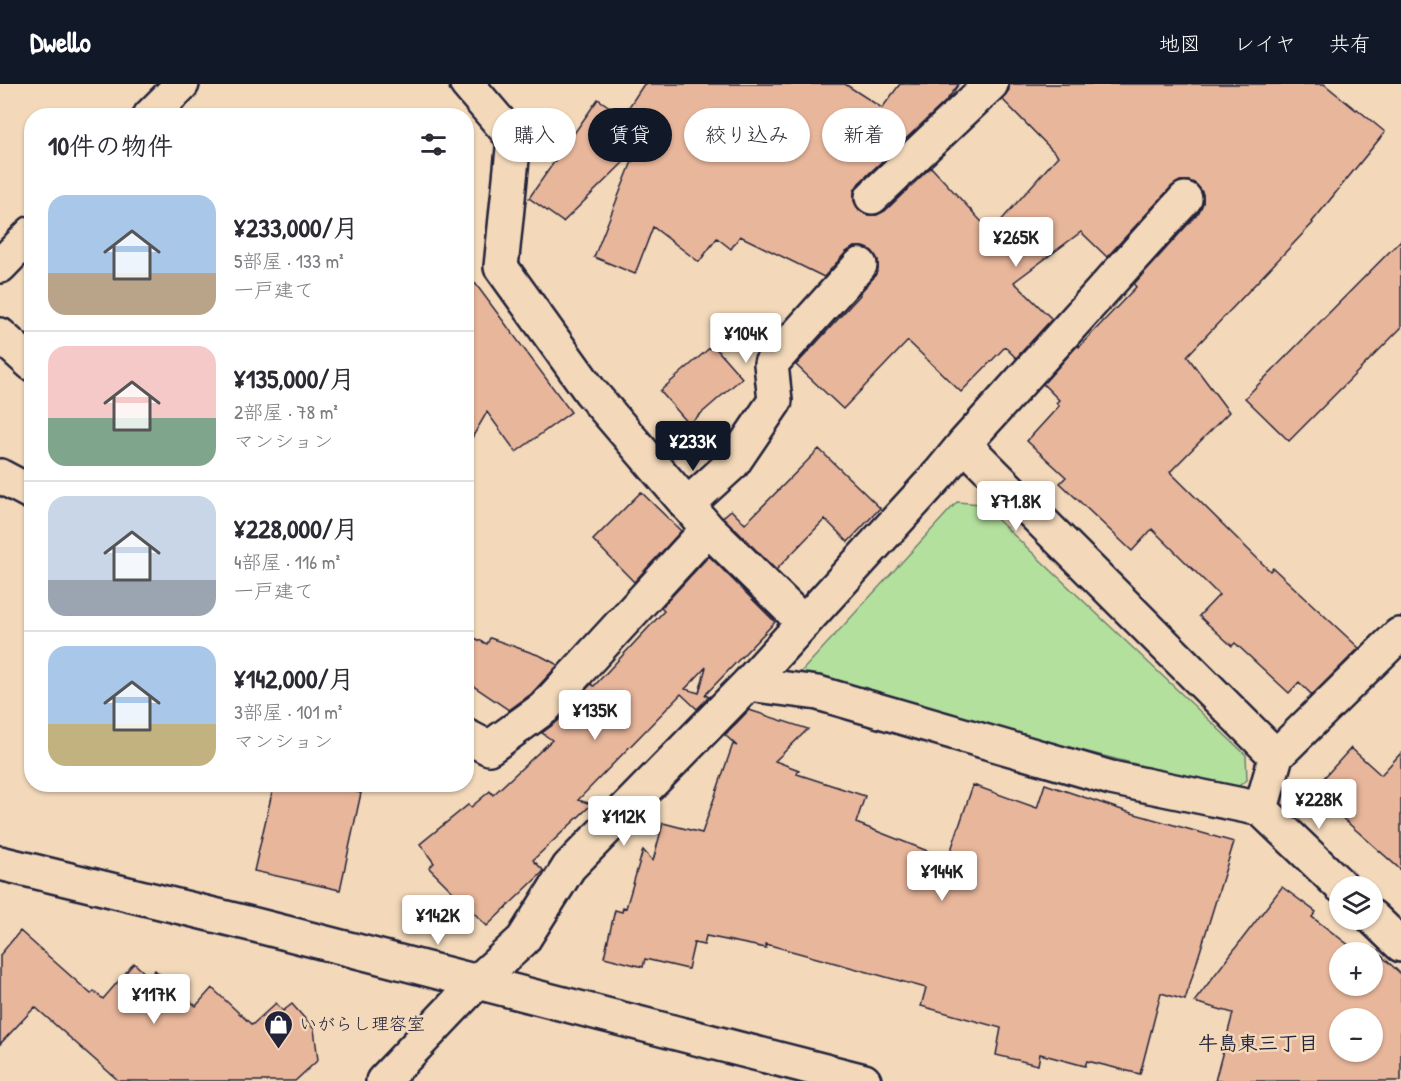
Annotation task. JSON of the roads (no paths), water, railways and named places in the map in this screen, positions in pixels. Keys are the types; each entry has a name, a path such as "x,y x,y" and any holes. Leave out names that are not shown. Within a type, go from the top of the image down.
{"street":[{"path":"158,108 182,84"},
{"path":"467,84 514,139 501,267 590,391 687,505 708,529 804,623"},
{"path":"872,197 991,84"},
{"path":"383,1081 477,982 523,940 569,867 748,684 1185,199"},
{"path":"0,266 24,241"},
{"path":"687,505 733,463 776,401 771,364 860,265"},
{"path":"0,335 24,357"},
{"path":"964,444 1276,756"},
{"path":"0,476 24,489"},
{"path":"474,740 489,748 544,708 708,529"},
{"path":"1261,809 1276,756 1401,636"},
{"path":"748,684 818,693 1111,778 1261,809 1331,876"},
{"path":"0,863 255,925 864,1081"},
{"path":"1383,928 1401,945"}],"place":[{"name":"いがらし理容室","path":"278,1050"}],"district":[{"name":"牛島東三丁目","path":"1258,1043"}]}
